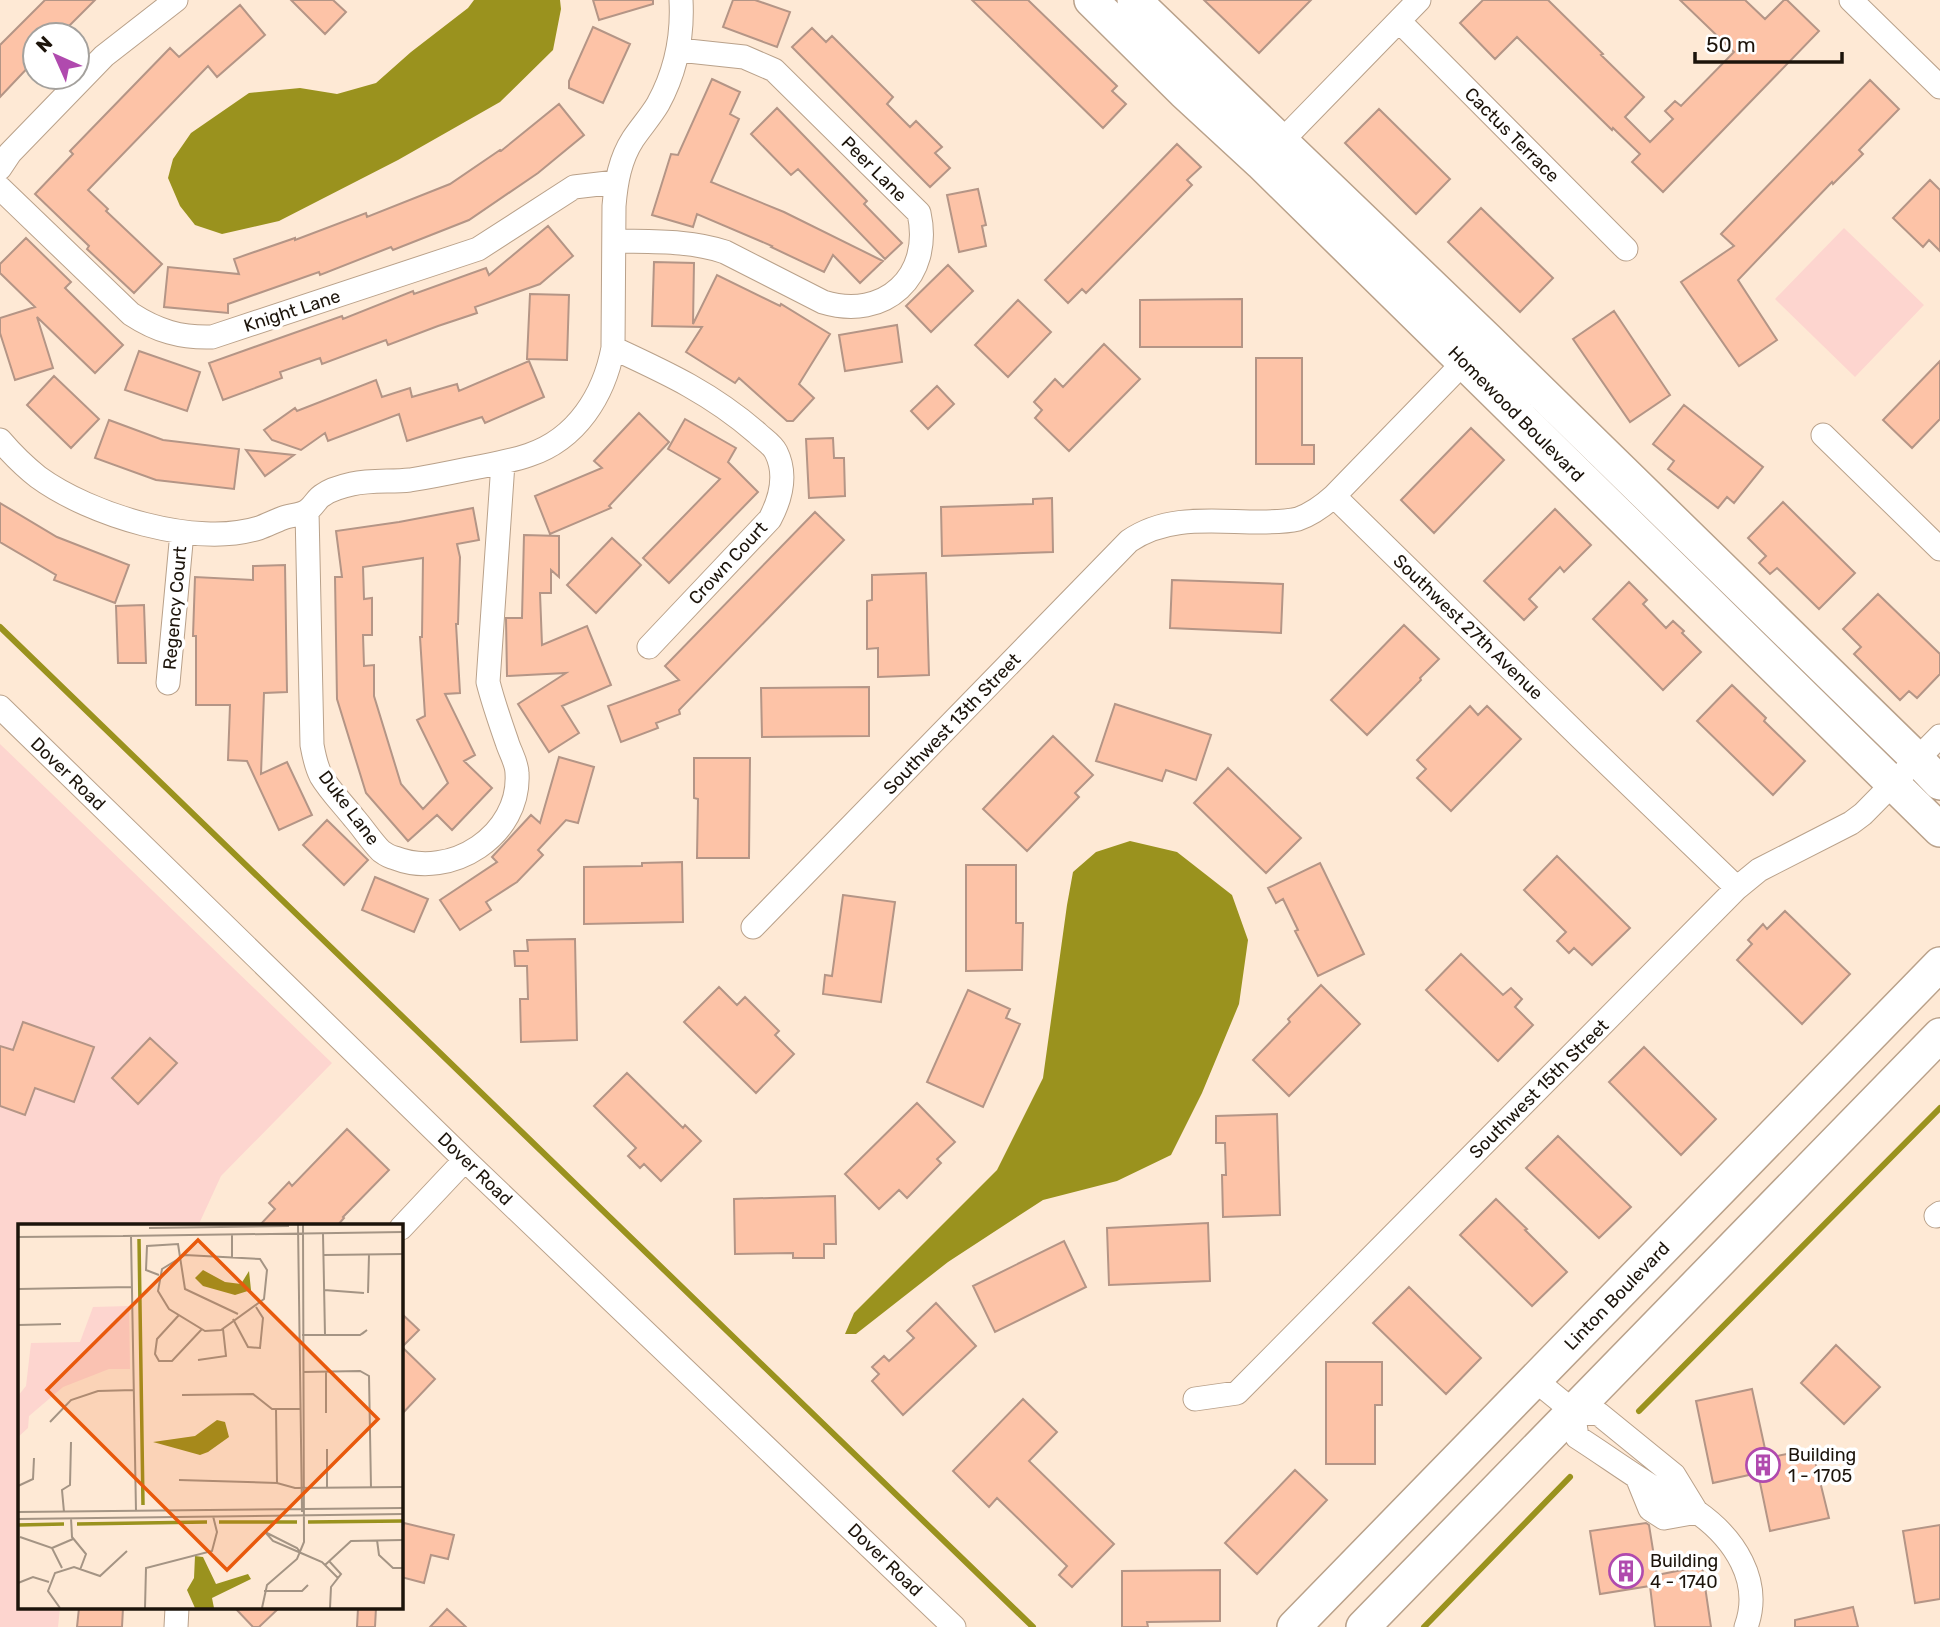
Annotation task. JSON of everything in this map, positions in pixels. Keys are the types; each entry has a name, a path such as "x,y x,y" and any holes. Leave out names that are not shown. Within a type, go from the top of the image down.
{"street":[{"path":"0,168 10,153 104,56 176,0"},
{"path":"0,440 18,460 40,478 66,494 109,513 138,523 182,532 219,535 246,531 307,511 321,495 350,484 410,480 503,463 531,455 558,440 581,420 605,381 613,348 616,182 628,148 657,106 669,81 679,50 681,0"},
{"name":"Homewood Boulevard","path":"1091,0 1184,92 1271,152 1487,339 1928,747 1940,783"},
{"name":"Homewood Boulevard","path":"1133,0 1206,68 1271,152 1464,363 1940,830"},
{"path":"1271,152 1419,0"},
{"path":"1851,0 1940,87"},
{"name":"Cactus Terrace","path":"1399,21 1626,249"},
{"name":"Peer Lane","path":"614,241 710,247 823,302 837,306 864,306 889,296 909,278 916,266 922,226 919,213 774,70 744,57 679,50"},
{"name":"Knight Lane","path":"0,188 131,314 143,323 170,334 198,338 212,337 478,249 574,187 616,182"},
{"path":"1334,496 1487,339"},
{"name":"Crown Court","path":"613,348 684,381 739,418 775,449 782,479 780,495 770,519 649,647"},
{"path":"1823,435 1940,549"},
{"name":"Duke Lane","path":"307,511 312,745 315,761 330,788 383,853 411,863 441,863 470,853 494,834 510,809 515,794 518,771 488,682 503,463"},
{"name":"Southwest 13th Street","path":"754,927 1129,541 1154,527 1183,522 1283,522 1311,513 1334,496"},
{"name":"Southwest 27th Avenue","path":"1334,496 1737,888"},
{"name":"Regency Court","path":"168,683 182,532"},
{"name":"Dover Road","path":"0,707 465,1160 954,1627"},
{"name":"Southwest 15th Street","path":"1195,1399 1237,1393 1737,888 1759,870 1851,823 1928,747"},
{"name":"Linton Boulevard","path":"1294,1627 1940,964"},
{"path":"1363,1627 1940,1035"},
{"path":"402,1227 465,1160"},
{"path":"1535,1380 1573,1411 1599,1415 1674,1475 1697,1512"},
{"path":"1573,1411 1577,1437 1697,1512 1735,1548 1742,1560 1751,1589 1746,1627"}],"shaded area":[{"path":"474,0 560,0 561,9 553,50 500,102 398,160 279,221 222,234 195,225 180,206 168,178 173,159 191,133 249,93 300,88 337,94 376,83 468,8"},
{"path":"1844,228 1924,305 1855,377 1775,299"},
{"path":"0,744 332,1063 221,1176 199,1224 18,1224 18,1610 60,1610 58,1627 0,1627"},
{"path":"1130,841 1177,852 1232,895 1248,940 1239,1004 1202,1093 1171,1155 1117,1181 1043,1200 948,1262 856,1334 845,1334 854,1313 997,1170 1043,1078 1073,872 1096,852"}],"building":[{"path":"45,0 95,0 74,21 24,21"},
{"path":"291,0 333,0 346,12 325,34"},
{"path":"593,0 653,0 653,4 599,20"},
{"path":"733,0 755,0 790,12 777,47 723,27"},
{"path":"972,0 1028,0 1117,86 1112,91 1126,104 1103,128"},
{"path":"1204,0 1311,0 1259,53"},
{"path":"1483,0 1548,0 1644,97 1625,117 1650,142 1673,119 1665,111 1675,101 1681,106 1734,52 1680,0 1745,0 1765,19 1787,0 1819,31 1663,192 1632,162 1640,154 1517,37 1495,59 1460,23"},
{"path":"240,5 265,35 217,77 208,66 88,190 108,209 106,211 162,264 134,293 87,249 89,246 35,194 73,154 70,151 170,48 179,57"},
{"path":"21,24 21,75 0,97 0,45"},
{"path":"593,27 630,44 603,103 569,88 569,81"},
{"path":"812,28 826,42 832,36 893,97 887,104 910,127 916,121 942,147 935,153 950,168 930,187 792,47"},
{"path":"712,79 740,92 730,114 739,119 711,182 784,212 883,261 860,283 833,255 824,272 697,214 693,227 652,215 671,154 678,155"},
{"path":"1870,80 1899,109 1859,150 1863,154 1833,184 1832,182 1738,280 1777,340 1739,366 1681,282 1734,246 1721,234"},
{"path":"559,104 584,135 538,173 469,220 393,250 391,247 320,275 319,272 228,304 228,313 164,307 168,267 239,274 234,259 295,240 366,213 367,217 450,184 501,151"},
{"path":"777,108 867,201 864,204 902,243 885,259 798,169 791,175 751,134"},
{"path":"1379,109 1450,179 1416,214 1345,143"},
{"path":"1177,144 1201,167 1187,180 1192,185 1086,293 1082,289 1068,303 1045,280"},
{"path":"1930,180 1940,190 1940,251 1929,240 1923,247 1893,218"},
{"path":"978,189 986,225 982,226 986,246 959,252 947,195"},
{"path":"1481,208 1553,278 1520,312 1448,242"},
{"path":"548,226 573,256 540,284 475,307 477,313 388,345 386,340 322,364 320,358 280,372 282,378 223,400 209,363 486,268 489,275"},
{"path":"26,238 71,282 65,288 123,345 95,373 37,317 53,368 15,380 0,333 0,318 35,307 0,273 0,264"},
{"path":"654,262 694,263 693,324 717,275 780,306 781,304 830,334 799,384 814,398 793,421 787,421 739,378 735,383 686,352 702,327 652,326"},
{"path":"948,265 973,291 931,332 906,306"},
{"path":"530,294 569,295 567,360 527,359"},
{"path":"1242,299 1242,347 1140,347 1140,300"},
{"path":"1018,300 1051,332 1008,377 975,345"},
{"path":"1614,311 1670,395 1630,422 1573,339"},
{"path":"897,325 902,362 845,371 839,335"},
{"path":"1104,344 1140,379 1069,451 1035,418 1042,410 1034,402 1055,379 1063,387"},
{"path":"139,351 200,372 187,411 125,390"},
{"path":"1256,358 1302,358 1302,445 1314,445 1314,464 1256,464"},
{"path":"529,361 544,397 485,423 482,417 407,441 399,414 328,441 325,433 301,450 272,440 264,430 295,408 297,411 376,380 382,397 410,388 412,397 457,384 459,391"},
{"path":"1940,361 1940,419 1912,448 1883,420"},
{"path":"54,376 99,419 71,448 27,405"},
{"path":"937,386 954,404 928,429 911,411"},
{"path":"1684,405 1763,467 1734,503 1727,497 1718,508 1668,469 1674,461 1653,444"},
{"path":"639,413 669,442 609,506 611,508 550,534 535,496 602,468 594,461"},
{"path":"685,419 736,448 728,462 758,492 669,583 643,558 720,479 668,449"},
{"path":"109,420 163,440 239,449 234,489 156,480 95,458"},
{"path":"1471,428 1504,460 1434,533 1401,500"},
{"path":"833,438 834,458 844,458 845,496 809,498 806,439"},
{"path":"246,450 294,455 265,476"},
{"path":"1052,498 1053,552 942,556 941,507 1033,504 1033,499"},
{"path":"1783,502 1855,573 1819,609 1777,568 1770,574 1759,563 1766,556 1748,538"},
{"path":"0,503 57,537 129,565 115,603 54,580 56,575 0,542"},
{"path":"473,508 479,540 457,544 460,557 456,624 460,693 445,694 475,755 464,761 492,788 452,830 437,815 408,841 366,793 337,699 335,577 342,577 336,531","holes":["423,558 425,716 417,720 448,783 423,809 401,784 374,696 374,665 364,666 363,635 372,635 372,598 364,599 363,567"]},
{"path":"1555,509 1591,545 1564,572 1560,567 1529,599 1537,607 1524,620 1484,581"},
{"path":"815,512 844,540 679,710 680,714 656,723 658,728 621,742 608,706 679,680 665,666"},
{"path":"524,535 559,536 559,577 551,570 551,593 540,593 542,645 587,626 611,685 562,706 579,733 549,752 518,704 566,673 507,676 506,618 522,618"},
{"path":"612,538 641,565 596,613 567,585"},
{"path":"285,565 287,692 264,693 261,774 287,762 312,815 279,830 247,761 228,760 230,705 196,705 196,636 193,636 195,577 253,580 253,566"},
{"path":"926,573 929,675 878,677 878,648 867,649 867,601 872,600 872,575"},
{"path":"1172,580 1283,584 1281,633 1170,628"},
{"path":"1629,582 1647,600 1643,604 1666,628 1673,621 1701,652 1663,690 1593,619"},
{"path":"1878,594 1940,654 1940,674 1917,698 1909,691 1900,700 1854,654 1861,647 1843,629"},
{"path":"144,605 146,663 118,663 116,606"},
{"path":"1404,625 1439,659 1367,735 1331,700"},
{"path":"1732,685 1805,761 1773,795 1697,721"},
{"path":"869,687 869,736 762,737 761,688"},
{"path":"1115,704 1211,735 1196,780 1166,770 1162,781 1096,761"},
{"path":"1470,706 1478,715 1487,706 1521,739 1451,811 1417,778 1426,769 1417,760"},
{"path":"1053,736 1093,775 1075,793 1079,797 1027,851 983,809"},
{"path":"559,757 594,767 578,823 566,820 538,850 543,855 517,882 486,902 491,910 460,930 440,900 497,862 492,857 531,815 540,823"},
{"path":"694,758 750,758 749,858 697,858 698,799 694,798"},
{"path":"1228,768 1301,838 1266,873 1194,803"},
{"path":"327,820 368,860 344,885 303,845"},
{"path":"1557,856 1630,928 1592,965 1574,948 1569,953 1557,941 1566,932 1524,890"},
{"path":"682,862 683,922 584,924 584,867"},
{"path":"1320,863 1364,954 1318,976 1295,931 1298,930 1283,899 1276,903 1268,888"},
{"path":"966,865 1016,865 1016,923 1023,923 1022,970 966,971"},
{"path":"375,877 428,899 414,932 362,910"},
{"path":"843,895 895,902 881,1002 823,994 825,975 832,976"},
{"path":"1785,911 1850,974 1802,1024 1737,960 1752,944 1748,940 1763,924 1767,929"},
{"path":"575,939 577,1040 521,1042 520,999 528,999 527,966 515,966 514,951 528,951 527,940"},
{"path":"1461,954 1503,995 1511,988 1522,999 1515,1007 1533,1025 1498,1061 1426,990"},
{"path":"1321,985 1360,1024 1289,1096 1253,1060"},
{"path":"719,987 737,1005 745,997 779,1031 775,1035 794,1054 756,1093 684,1022"},
{"path":"968,990 1010,1009 1006,1018 1020,1024 983,1107 927,1082"},
{"path":"23,1022 94,1047 74,1102 35,1088 25,1115 0,1106 0,1046 13,1050"},
{"path":"150,1038 177,1063 138,1104 112,1078"},
{"path":"1644,1047 1716,1119 1681,1155 1609,1082"},
{"path":"627,1073 683,1128 685,1125 701,1141 661,1181 644,1164 640,1168 628,1156 636,1148 594,1106"},
{"path":"917,1103 955,1142 937,1159 941,1163 907,1198 899,1190 879,1209 845,1174"},
{"path":"1277,1114 1280,1215 1223,1217 1222,1175 1226,1175 1225,1143 1216,1143 1216,1116"},
{"path":"347,1129 389,1170 339,1224 261,1224 275,1209 269,1203 289,1182 292,1186"},
{"path":"1558,1136 1631,1207 1599,1238 1526,1168"},
{"path":"835,1196 836,1244 824,1244 824,1258 793,1258 793,1253 735,1254 734,1199"},
{"path":"1496,1199 1567,1272 1532,1306 1460,1235"},
{"path":"1208,1223 1210,1281 1109,1285 1107,1228"},
{"path":"1064,1241 1086,1287 995,1332 973,1286"},
{"path":"1409,1287 1481,1358 1446,1394 1373,1323"},
{"path":"936,1303 976,1346 903,1415 872,1381 879,1374 872,1367 884,1356 889,1361 914,1338 907,1331"},
{"path":"402,1314 419,1330 402,1347"},
{"path":"1836,1345 1880,1387 1844,1424 1801,1383"},
{"path":"402,1347 435,1379 402,1414"},
{"path":"1326,1362 1382,1362 1382,1405 1375,1405 1375,1464 1326,1464"},
{"name":"Building 1 - 1705","path":"1752,1389 1767,1458 1812,1449 1829,1518 1770,1531 1758,1473 1713,1483 1696,1401"},
{"path":"1023,1399 1057,1432 1029,1461 1114,1544 1072,1587 1059,1575 1067,1566 997,1498 989,1507 953,1471"},
{"path":"1295,1470 1327,1500 1257,1574 1225,1543"},
{"path":"404,1523 454,1535 448,1559 431,1555 424,1583 402,1577"},
{"name":"Building 4 - 1740","path":"1646,1523 1649,1525 1657,1575 1702,1566 1711,1627 1655,1627 1650,1586 1600,1594 1590,1531"},
{"path":"1940,1525 1940,1599 1915,1603 1903,1531"},
{"path":"1220,1570 1220,1621 1147,1622 1148,1627 1122,1627 1122,1571"},
{"path":"1853,1607 1858,1627 1795,1627 1795,1620"},
{"path":"447,1609 466,1627 430,1627"},
{"path":"79,1610 123,1610 122,1627 77,1627"},
{"path":"237,1610 277,1610 259,1627 253,1627"},
{"path":"358,1610 376,1610 375,1627 357,1627"}],"waterway":[{"path":"0,627 1033,1627"},
{"path":"1639,1411 1940,1108"},
{"path":"1424,1627 1570,1477"}],"place":[{"name":"Building 1 - 1705","path":"1763,1465"},
{"name":"Building 4 - 1740","path":"1626,1571"}]}
